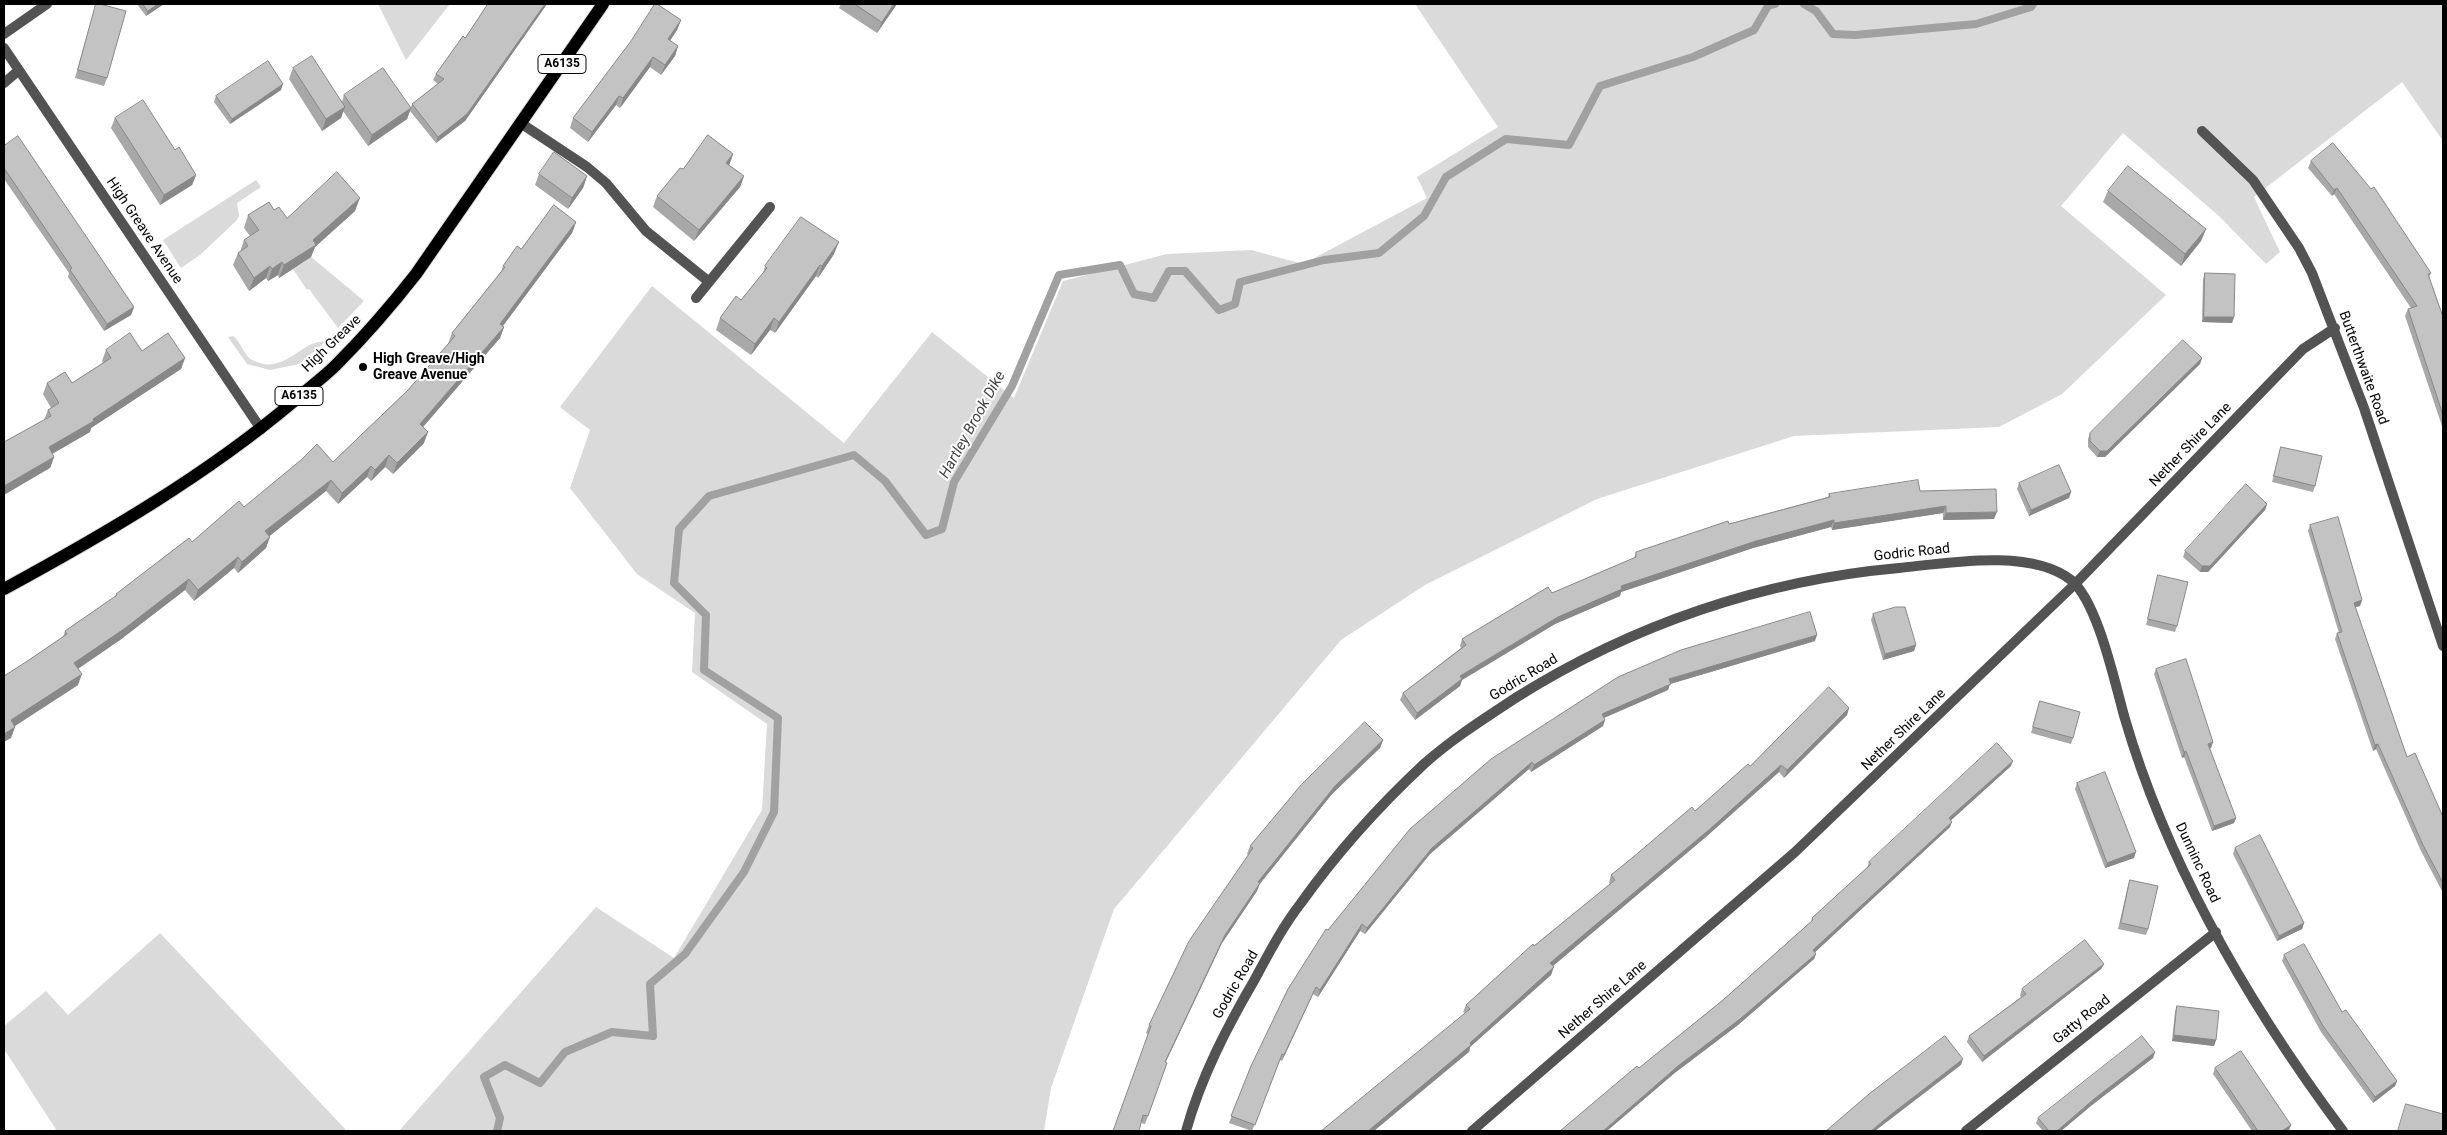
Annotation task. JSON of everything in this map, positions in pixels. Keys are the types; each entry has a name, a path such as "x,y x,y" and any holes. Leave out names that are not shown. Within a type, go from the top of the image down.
{"main road":[{"name":"A6135","path":"522,124 604,4"},
{"name":"High Greave","path":"4,589 79,548 188,481 261,428 335,366 387,311 416,274 522,124"}],"street":[{"path":"4,34 46,4"},
{"name":"High Greave Avenue","path":"4,48 261,428"},
{"path":"4,83 18,71"},
{"path":"522,124 599,177 646,231 708,281"},
{"name":"Butterthwaite Road","path":"2202,131 2252,180 2278,217 2312,273 2335,328 2364,408 2443,646"},
{"path":"696,298 770,207"},
{"name":"Nether Shire Lane","path":"1472,1131 1794,853 2076,584 2303,349 2335,328"},
{"name":"Godric Road","path":"1186,1131 1191,1112 1223,1034 1299,905 1382,807 1426,763 1476,723 1538,684 1603,648 1666,621 1742,596 1819,578 1888,568 1964,562 2022,562 2062,573 2076,584"},
{"name":"Dunninc Road","path":"2076,584 2096,621 2129,732 2180,865 2216,932 2286,1050 2343,1131"},
{"name":"Gatty Road","path":"1966,1131 2216,932"}],"shaded area":[{"path":"378,4 450,4 406,60"},
{"path":"1415,4 2443,4 2443,141 2402,82 2254,197 2280,252 2266,264 2220,217 2123,133 2061,206 2166,295 2062,394 1999,427 1794,436 1597,499 1425,585 1341,640 1114,909 1051,1088 1044,1131 399,1131 596,907 674,958 762,810 767,724 692,672 695,613 637,574 570,488 590,430 560,407 652,286 844,443 932,332 1014,398 1063,281 1167,254 1251,250 1303,264 1427,198 1417,177 1498,127"},
{"path":"256,180 261,187 237,203 239,216 236,221 200,255 181,268 163,240"},
{"path":"311,257 364,301 338,328 309,289 307,290 293,269"},
{"path":"233,336 249,358 264,364 274,364 283,361 308,346 325,342 299,364 270,370 247,364 228,337"},
{"path":"160,933 347,1131 57,1131 4,1049 4,1026 46,991 68,1015"}],"building":[{"path":"96,4 126,11 107,78 78,70"},
{"path":"143,4 158,4 148,11"},
{"path":"488,4 545,4 467,114 438,137 412,104 444,79 436,74 463,36 465,38"},
{"path":"655,4 681,20 668,39 678,46 665,65 653,57 623,98 619,96 592,132 573,118 631,41"},
{"path":"855,4 894,4 882,22"},
{"path":"312,56 345,107 326,119 293,68"},
{"path":"268,61 283,84 232,119 216,96"},
{"path":"383,68 411,108 372,135 344,95"},
{"path":"143,100 175,150 179,147 196,175 164,195 115,118"},
{"path":"708,135 733,154 726,163 744,176 699,230 657,196 680,168 683,169"},
{"path":"18,136 134,307 107,324 70,270 72,268 4,168 4,146"},
{"path":"2333,143 2371,189 2374,187 2431,273 2428,274 2443,317 2443,415 2408,309 2417,306 2337,188 2334,190 2311,161"},
{"path":"554,152 587,176 572,198 539,174"},
{"path":"2128,166 2206,229 2185,254 2108,191"},
{"path":"337,172 360,198 313,240 316,245 284,265 282,262 272,269 270,266 254,278 238,253 248,246 244,240 259,230 248,215 269,202 274,210 279,207 287,218"},
{"path":"554,205 576,222 500,324 504,327 420,424 428,432 397,463 389,455 375,470 371,466 342,493 331,480 265,531 270,537 242,562 238,557 198,590 189,579 124,629 74,663 82,674 11,720 15,727 4,734 4,676 67,634 65,631 117,595 189,538 192,542 239,501 244,507 301,460 317,444 333,462 408,390 455,336 452,333 505,267 503,266 517,246 521,249"},
{"path":"801,217 839,242 779,322 774,318 755,344 720,318 736,296 741,300 767,268 765,266"},
{"path":"2205,273 2235,274 2234,317 2204,317"},
{"path":"130,333 142,351 168,333 185,358 93,419 94,421 49,447 54,457 4,486 4,442 51,416 48,410 59,403 47,383 65,372 72,383 111,358 106,350"},
{"path":"2183,340 2202,358 2107,451 2100,451 2090,441 2090,433"},
{"path":"2281,447 2322,456 2315,486 2274,476"},
{"path":"2059,465 2071,492 2031,510 2019,483"},
{"path":"1918,480 1920,491 1996,489 1997,512 1946,513 1946,506 1834,523 1834,520 1756,541 1621,586 1622,589 1558,617 1460,676 1462,679 1417,713 1403,693 1466,645 1462,639 1548,587 1552,593 1636,557 1636,552 1728,521 1729,524 1830,497 1829,494"},
{"path":"2246,484 2267,504 2210,566 2202,566 2185,551"},
{"path":"2338,517 2362,600 2354,603 2407,757 2415,753 2443,817 2443,883 2423,845 2378,744 2375,745 2337,633 2342,632 2310,525"},
{"path":"2158,575 2188,582 2177,626 2148,619"},
{"path":"1896,607 1905,607 1916,645 1885,654 1873,614"},
{"path":"1810,612 1817,635 1669,679 1671,684 1602,714 1605,720 1534,765 1532,762 1432,848 1367,928 1362,924 1320,990 1316,987 1284,1055 1282,1054 1255,1125 1231,1116 1251,1066 1288,989 1326,929 1328,930 1410,829 1491,759 1618,677 1681,650"},
{"path":"2186,659 2213,742 2208,744 2236,818 2214,826 2186,751 2184,752 2156,669"},
{"path":"1829,687 1849,708 1787,770 1781,765 1710,829 1550,963 1554,967 1470,1043 1471,1045 1368,1131 1321,1131 1470,1009 1466,1005 1533,944 1534,946 1615,880 1611,875 1692,807 1695,811 1748,764 1750,766"},
{"path":"2040,701 2080,712 2073,738 2033,727"},
{"path":"1365,722 1383,740 1335,786 1258,882 1260,883 1225,935 1165,1062 1167,1063 1148,1116 1143,1115 1139,1131 1113,1131 1151,1026 1149,1025 1189,941 1253,848 1250,846 1301,785"},
{"path":"1997,743 2013,761 1949,818 1952,822 1813,950 1816,954 1740,1019 1678,1066 1603,1131 1560,1131 1637,1066 1639,1068 1723,1000 1813,920 1812,918 1871,864 1869,862"},
{"path":"2105,772 2136,852 2107,863 2077,783"},
{"path":"2260,835 2304,923 2279,936 2235,848"},
{"path":"2130,880 2158,886 2148,929 2121,923"},
{"path":"2085,940 2104,964 1984,1056 1969,1036 2026,994 2022,989"},
{"path":"2304,944 2342,1012 2346,1010 2397,1081 2375,1097 2323,1026 2284,955"},
{"path":"2177,1006 2219,1011 2216,1040 2174,1035"},
{"path":"1945,1036 1963,1059 1871,1131 1826,1131 1869,1094"},
{"path":"2142,1036 2155,1052 2094,1099 2057,1131 2049,1131 2038,1118"},
{"path":"2241,1051 2291,1125 2282,1131 2258,1131 2215,1068"},
{"path":"2406,1104 2443,1114 2443,1131 2398,1131"}],"waterway":[{"name":"Hartley Brook Dike","path":"497,1131 500,1118 484,1077 505,1065 540,1083 565,1052 612,1032 653,1036 650,984 685,954 744,872 774,812 778,718 704,670 706,615 674,583 679,529 709,496 854,455 885,481 926,535 942,529 954,482 1012,386 1059,275 1120,265 1134,294 1154,298 1169,271 1185,271 1219,310 1235,304 1240,282 1324,260 1379,253 1424,216 1446,177 1506,139 1569,145 1600,86 1693,57 1754,30 1768,6 1775,4"},
{"name":"Hartley Brook Dike","path":"1804,4 1816,11 1833,34 1855,35 1976,24 2031,7 2033,4"}],"place":[{"name":"High Greave/High Greave Avenue","path":"363,367"}]}
